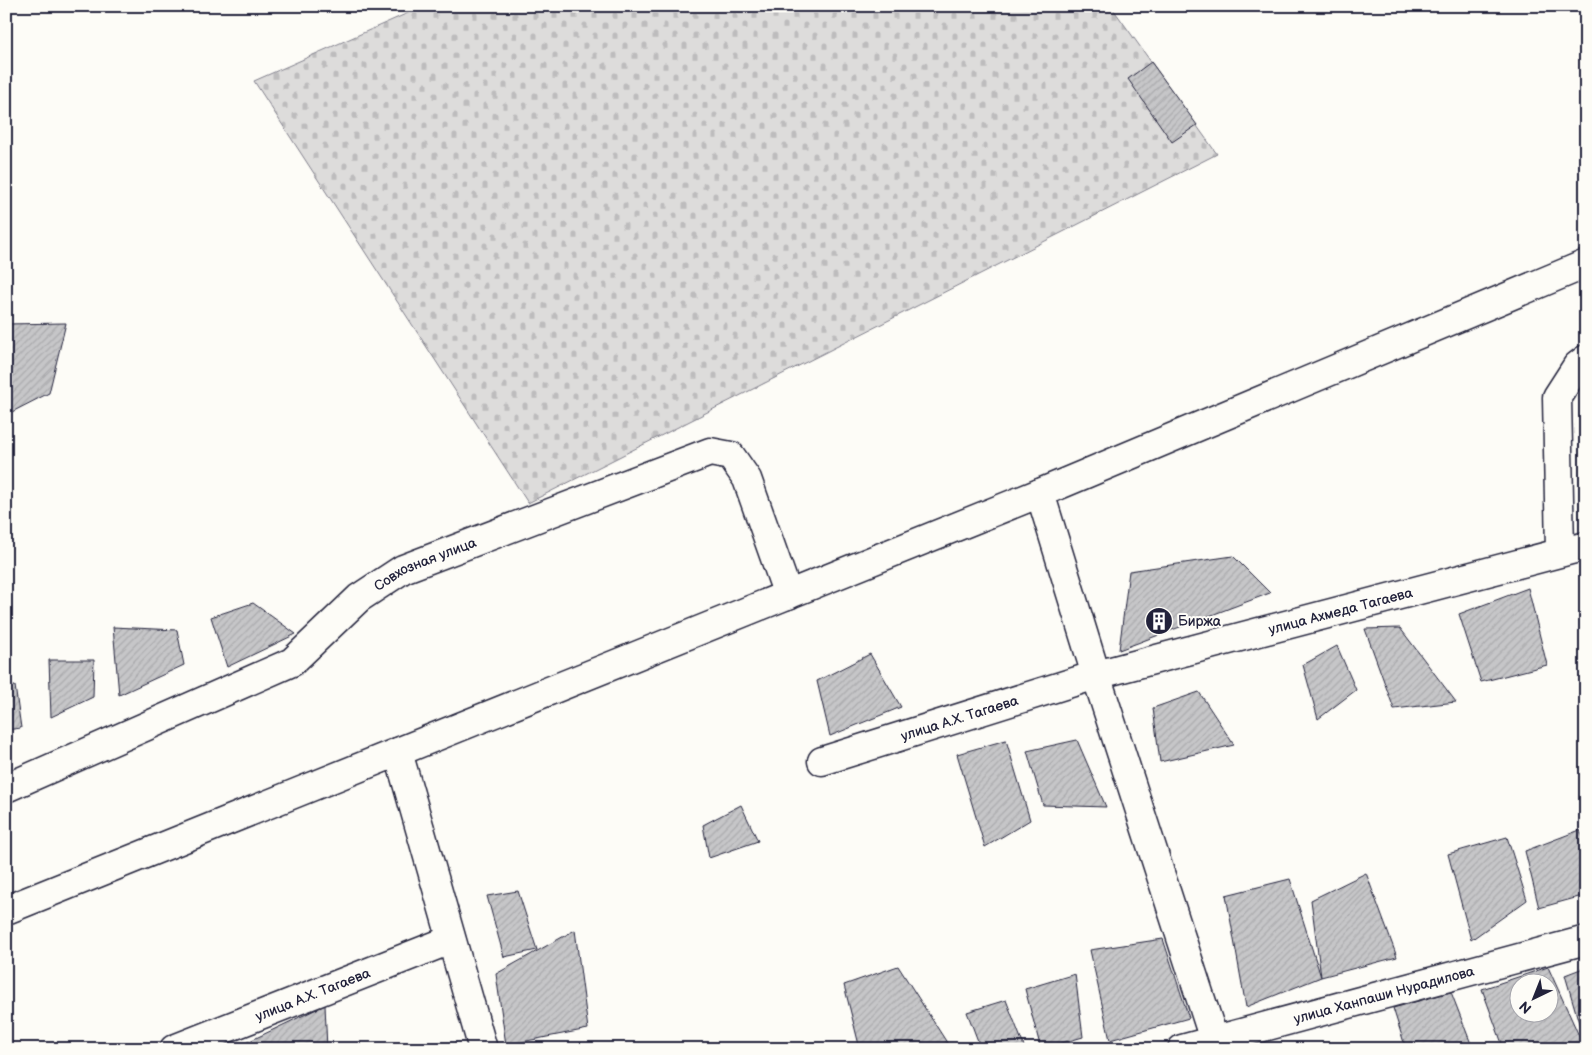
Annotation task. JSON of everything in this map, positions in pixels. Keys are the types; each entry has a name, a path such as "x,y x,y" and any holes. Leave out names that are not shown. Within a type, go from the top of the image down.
{"street":[{"path":"6,910 1040,493 1586,264"},
{"path":"1573,549 1557,397 1577,366 1586,359"},
{"name":"Совхозная улица","path":"6,788 292,662 359,598 403,569 710,452 731,456 747,479 788,594"},
{"path":"1040,493 1096,675 1215,1044"},
{"name":"улица Ахмеда Тагаева","path":"1096,675 1573,549"},
{"name":"улица А.Х. Тагаева","path":"822,761 1096,675"},
{"path":"398,752 450,940 483,1049"},
{"name":"улица А.Х. Тагаева","path":"174,1049 450,940"},
{"name":"улица Ханпаши Нурадилова","path":"1182,1049 1215,1044 1586,940"}],"green space":[{"path":"424,6 1111,6 1217,154 528,503 254,81"}],"building":[{"path":"1151,62 1197,125 1172,142 1128,79"},
{"path":"66,323 49,393 6,415 6,324"},
{"name":"Биржа","path":"1233,556 1270,593 1119,650 1129,571"},
{"path":"1528,588 1547,665 1481,682 1459,614"},
{"path":"253,603 296,634 227,667 211,617"},
{"path":"113,627 177,630 184,665 119,695"},
{"path":"1400,628 1456,702 1394,709 1365,629"},
{"path":"1337,646 1356,690 1318,719 1303,665"},
{"path":"870,654 901,707 830,736 817,681"},
{"path":"49,660 94,660 93,697 51,717"},
{"path":"15,686 21,728 6,730 6,687"},
{"path":"1199,692 1234,745 1160,762 1153,708"},
{"path":"1006,740 1030,820 985,847 957,754"},
{"path":"1077,740 1106,807 1043,805 1027,751"},
{"path":"741,805 758,841 709,858 703,825"},
{"path":"1580,830 1586,846 1586,895 1539,908 1525,851"},
{"path":"1507,837 1527,900 1471,940 1448,854"},
{"path":"1366,873 1397,957 1321,977 1311,900"},
{"path":"1290,879 1321,977 1246,1007 1226,895"},
{"path":"518,891 537,950 504,957 487,896"},
{"path":"575,930 588,1029 506,1045 496,974"},
{"path":"1163,939 1189,1018 1110,1040 1090,950"},
{"path":"898,966 951,1049 860,1049 844,985"},
{"path":"1548,967 1550,972 1533,972"},
{"path":"1586,967 1586,1047 1565,975"},
{"path":"1075,974 1083,1037 1041,1049 1025,989"},
{"path":"1510,980 1510,1022 1560,1022 1560,994 1585,1049 1504,1049 1482,989"},
{"path":"1451,992 1473,1049 1406,1049 1393,1008"},
{"path":"1006,1000 1025,1049 981,1049 967,1012"},
{"path":"325,1005 327,1049 235,1049 235,1048"}],"place":[{"name":"Биржа","path":"1159,621"}]}
